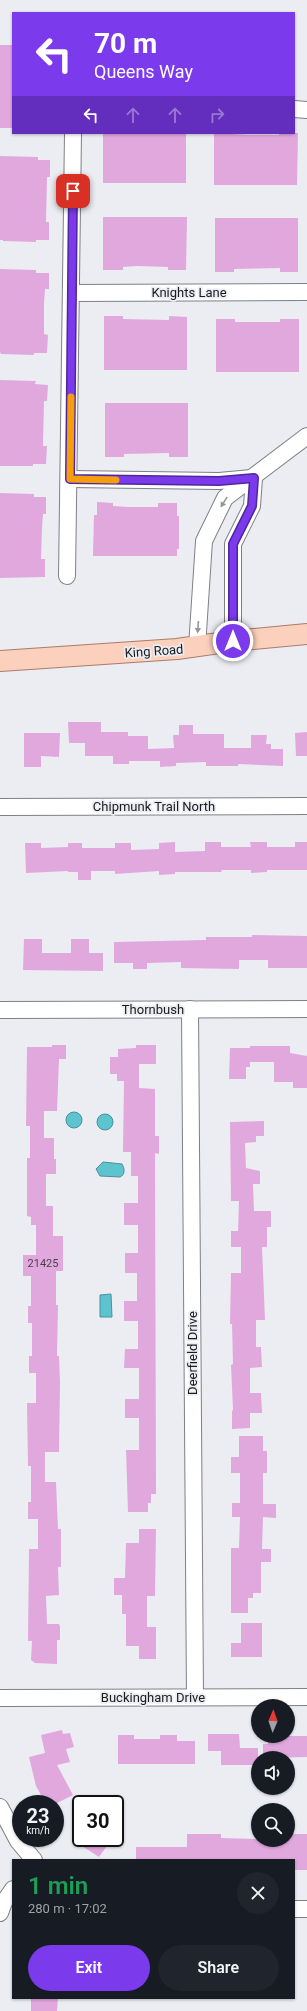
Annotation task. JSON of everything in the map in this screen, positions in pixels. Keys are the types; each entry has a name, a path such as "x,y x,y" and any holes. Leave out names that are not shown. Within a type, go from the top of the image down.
{"main road":[{"name":"King Road","path":"0,661 197,647 233,641 307,634"}],"street":[{"path":"295,110 307,110"},
{"path":"67,576 70,479 73,134"},
{"name":"Knights Lane","path":"72,293 307,292"},
{"path":"197,647 204,541 225,498 254,478 307,436"},
{"path":"70,479 219,481 254,478"},
{"path":"233,641 233,544 252,506 254,478"},
{"name":"Chipmunk Trail North","path":"0,807 307,806"},
{"name":"Deerfield Drive","path":"190,1009 195,1697"},
{"name":"Thornbush","path":"0,1010 307,1009"},
{"name":"Buckingham Drive","path":"0,1698 307,1697"},
{"path":"0,1807 9,1826 32,1859"},
{"path":"0,1913 12,1891"},
{"path":"295,1909 307,1909"}],"water":[{"path":"71,1112 77,1112 82,1117 80,1126 77,1128 71,1128 66,1123 66,1117"},
{"path":"102,1114 108,1114 113,1119 111,1128 108,1130 102,1130 97,1125 97,1119"},
{"path":"103,1162 122,1164 124,1168 123,1175 120,1177 100,1176 96,1169"},
{"path":"111,1294 112,1317 100,1317 100,1295"}],"building":[{"path":"0,45 12,45 12,128 0,128"},
{"path":"298,133 297,185 214,185 214,134 279,135"},
{"path":"103,134 186,134 186,183 103,183"},
{"path":"0,156 38,157 38,160 50,160 50,177 47,177 46,222 49,222 49,240 36,240 36,242 0,240"},
{"path":"103,217 187,217 186,270 168,270 168,267 137,266 123,267 123,270 103,270"},
{"path":"215,218 298,218 298,272 280,272 280,268 234,269 234,272 215,272"},
{"path":"0,269 36,270 36,273 49,273 49,289 45,289 44,304 44,334 48,335 47,353 34,353 34,355 1,354"},
{"path":"104,316 123,316 123,319 169,320 169,316 187,317 187,370 104,370"},
{"path":"216,319 235,319 235,322 280,322 280,319 299,319 299,372 216,372"},
{"path":"0,380 36,381 35,384 48,385 47,401 44,401 43,446 47,446 46,464 33,464 33,466 0,466"},
{"path":"105,403 188,403 188,457 169,457 169,453 124,454 124,457 105,457"},
{"path":"0,493 34,494 34,497 46,497 46,514 43,514 41,559 45,559 45,577 0,578"},
{"path":"97,502 113,503 113,506 128,507 158,507 158,503 177,503 177,516 179,516 179,549 177,549 177,556 93,556 94,515 97,515"},
{"path":"68,722 101,722 101,732 128,732 128,736 148,736 148,749 174,748 173,735 179,735 179,725 193,725 193,734 224,734 224,748 251,748 251,735 267,735 266,744 271,744 271,749 283,749 283,766 238,764 238,766 206,766 206,762 176,763 176,766 160,767 160,761 129,761 129,764 113,764 113,756 85,756 85,743 69,743"},
{"path":"307,732 307,756 296,756 295,733"},
{"path":"24,733 60,733 59,757 41,756 41,767 24,767"},
{"path":"175,842 175,852 205,851 205,842 221,842 221,847 251,847 250,842 267,842 267,847 295,847 295,842 307,842 307,870 267,870 267,872 251,873 251,870 222,870 221,872 175,872 175,874 159,875 159,871 115,874 115,871 91,871 91,880 78,880 78,872 26,873 25,843 41,843 41,848 68,847 68,843 82,843 82,848 115,848 115,843 131,843 131,850 159,849 159,843"},
{"path":"252,935 307,936 307,968 268,968 268,960 239,960 239,969 181,968 181,962 147,963 147,969 133,969 133,963 114,963 114,942 206,940 206,937 252,937"},
{"path":"24,939 42,939 42,953 71,953 71,939 89,939 89,953 103,953 103,971 23,970"},
{"path":"52,1045 66,1045 66,1059 59,1059 57,1111 44,1111 44,1138 54,1138 54,1159 56,1159 56,1174 46,1174 46,1206 53,1206 53,1236 63,1236 63,1271 56,1271 56,1305 58,1305 57,1356 59,1356 60,1382 59,1452 45,1452 45,1482 56,1482 58,1529 61,1529 61,1567 58,1567 59,1595 46,1596 47,1624 59,1624 60,1627 60,1640 57,1640 57,1664 35,1663 31,1660 32,1641 28,1641 29,1549 38,1549 38,1519 28,1519 28,1502 31,1502 31,1466 28,1466 27,1403 36,1403 36,1373 29,1373 29,1356 32,1356 32,1323 28,1323 28,1306 31,1306 31,1276 23,1276 23,1255 36,1255 36,1225 31,1225 31,1217 27,1216 27,1158 30,1158 30,1126 26,1126 27,1047 52,1047"},
{"path":"136,1045 156,1045 156,1064 139,1064 139,1088 155,1089 155,1136 159,1136 159,1154 155,1153 156,1494 151,1494 151,1503 148,1503 148,1512 128,1512 126,1450 139,1450 139,1418 125,1418 125,1399 139,1399 139,1368 124,1368 125,1349 138,1349 138,1321 124,1321 124,1301 137,1301 137,1273 125,1273 125,1253 138,1253 138,1225 124,1225 124,1203 138,1203 138,1176 131,1176 131,1152 123,1152 124,1081 117,1081 117,1074 110,1074 110,1057 118,1057 118,1049 136,1048"},
{"path":"250,1046 290,1046 290,1053 307,1056 307,1088 293,1088 293,1082 274,1082 274,1062 250,1062 250,1067 246,1067 246,1079 229,1079 230,1048 250,1048"},
{"path":"264,1121 264,1136 256,1136 256,1142 245,1143 246,1168 260,1171 260,1184 253,1184 254,1211 271,1211 271,1227 267,1227 267,1247 262,1247 265,1320 256,1320 256,1347 261,1347 262,1367 250,1368 250,1393 261,1393 262,1413 250,1413 250,1428 232,1429 233,1410 231,1365 233,1364 232,1324 230,1324 231,1273 241,1273 241,1247 231,1247 231,1231 238,1231 239,1201 231,1201 230,1122"},
{"path":"239,1436 263,1436 263,1451 267,1451 267,1473 263,1473 263,1504 276,1504 276,1518 263,1517 262,1549 271,1549 271,1562 261,1562 261,1593 253,1593 253,1598 248,1598 248,1613 231,1613 231,1548 239,1548 240,1517 232,1517 232,1503 240,1503 240,1473 231,1473 231,1457 239,1457"},
{"path":"139,1529 156,1529 155,1596 147,1596 147,1627 156,1627 156,1659 139,1659 139,1646 126,1646 126,1614 122,1614 122,1595 114,1595 114,1578 125,1578 126,1543 139,1543"},
{"path":"241,1623 262,1623 262,1657 231,1657 231,1643 241,1643"},
{"path":"62,1730 63,1734 70,1733 74,1747 66,1749 70,1762 57,1765 73,1795 64,1800 64,1795 41,1795 36,1786 29,1757 45,1753 41,1735"},
{"path":"208,1734 239,1734 240,1748 258,1748 258,1751 251,1751 251,1765 221,1765 221,1751 208,1751"},
{"path":"118,1735 134,1735 134,1739 160,1739 160,1735 177,1735 177,1741 195,1741 195,1764 118,1764"},
{"path":"295,1736 307,1736 307,1757 295,1757 295,1751 263,1751 263,1744 295,1743"},
{"path":"187,1834 221,1834 221,1838 251,1839 251,1847 295,1847 295,1834 307,1834 307,1870 295,1870 295,1859 136,1859 136,1847 187,1847"},
{"path":"84,1847 106,1847 99,1857"},
{"path":"31,1999 58,1999 57,2011 31,2011"}],"slow traffic":[{"path":"71,397 70,479 116,480"}],"route":[{"path":"73,191 70,479 219,481 254,478 252,506 233,544 233,641"}]}
